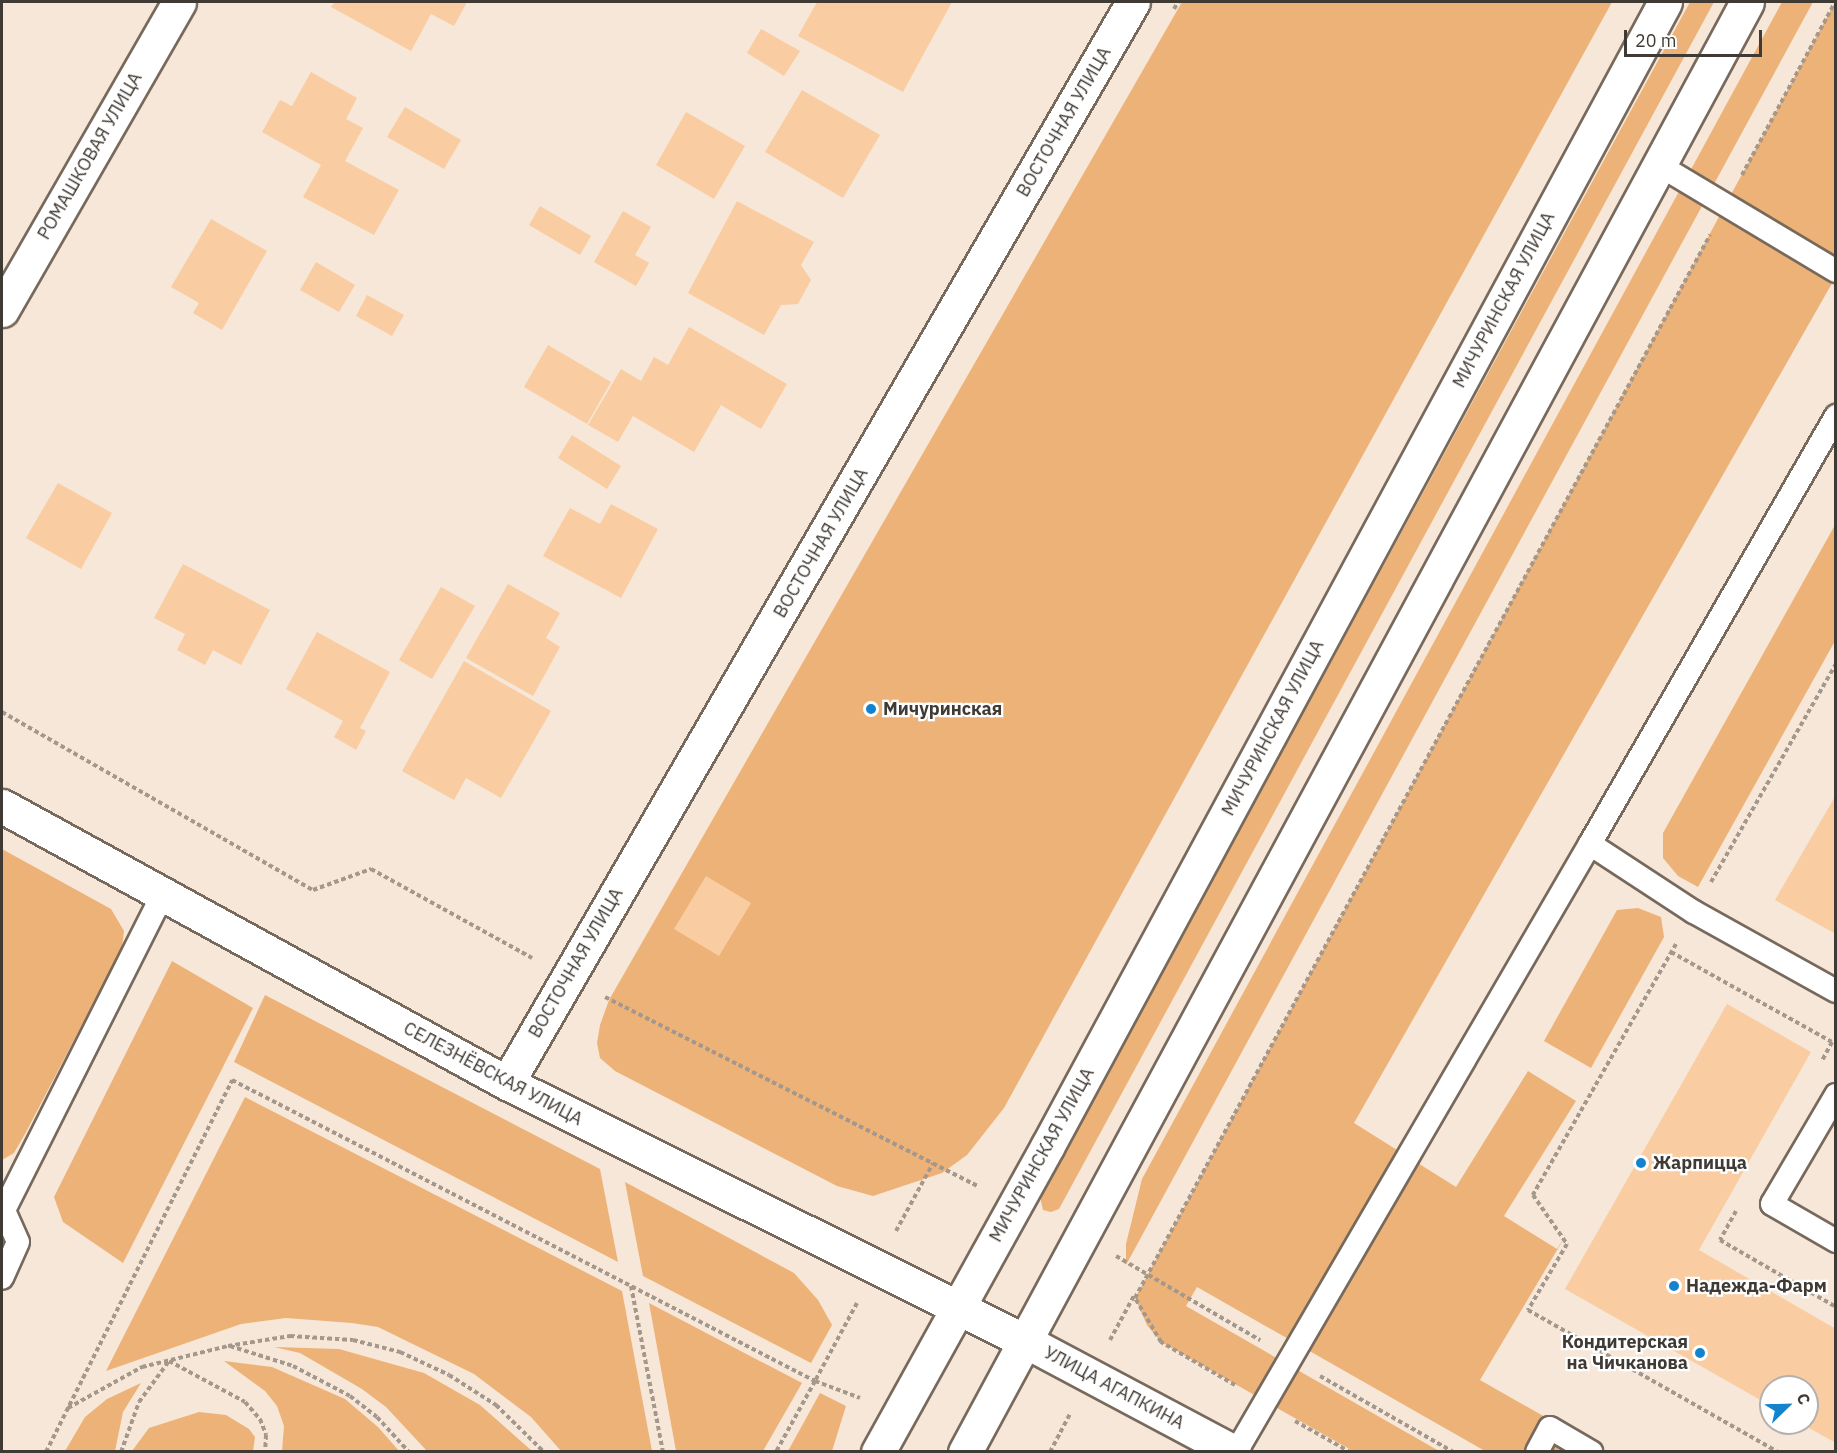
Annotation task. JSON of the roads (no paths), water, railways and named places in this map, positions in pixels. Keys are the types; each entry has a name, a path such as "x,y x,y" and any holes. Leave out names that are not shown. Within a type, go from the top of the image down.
{"main road":[{"name":"РОМАШКОВАЯ УЛИЦА","path":"2,310 179,2"},
{"name":"ВОСТОЧНАЯ УЛИЦА","path":"507,1083 1133,2"},
{"name":"МИЧУРИНСКАЯ УЛИЦА","path":"878,1452 1015,1204 1665,2"},
{"path":"965,1452 1027,1342 1080,1237 1747,2"},
{"name":"СЕЛЕЗНЁВСКАЯ УЛИЦА","path":"2,806 507,1083 993,1325"},
{"name":"УЛИЦА АГАПКИНА","path":"993,1325 1235,1452"}],"lane":[{"path":"1659,165 1727,203 1836,271"},
{"path":"1235,1452 1590,844 1836,416"},
{"path":"1590,844 1694,912 1836,991"},
{"path":"2,1278 18,1242 3,1207 163,894"},
{"path":"1836,1095 1772,1204 1836,1241"},
{"path":"1538,1452 1550,1428 1591,1452"}],"place":[{"name":"Мичуринская","path":"871,709"},
{"name":"Жарпицца","path":"1641,1163"},
{"name":"Надежда-Фарм","path":"1674,1286"},
{"name":"Кондитерская на Чичканова","path":"1700,1353"}]}
